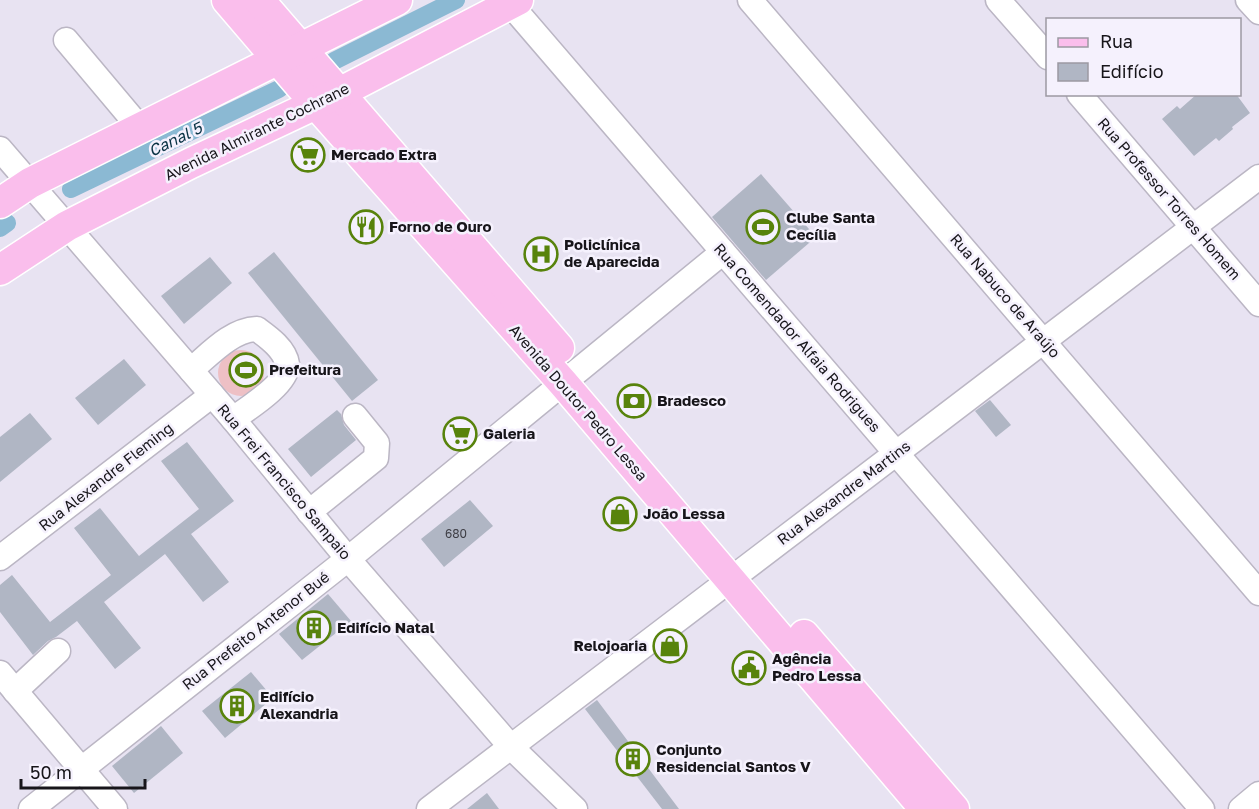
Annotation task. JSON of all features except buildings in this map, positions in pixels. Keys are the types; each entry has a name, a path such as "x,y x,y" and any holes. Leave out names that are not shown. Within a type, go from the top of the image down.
{"main road":[{"name":"Avenida Doutor Pedro Lessa","path":"227,0 289,53 571,377 738,574 925,809"},
{"name":"Avenida Doutor Pedro Lessa","path":"259,0 289,53"},
{"path":"0,203 140,128 397,0"},
{"name":"Avenida Almirante Cochrane","path":"0,270 63,221 327,99 514,2"},
{"name":"Avenida Doutor Pedro Lessa","path":"738,574 954,809"}],"street":[{"name":"Rua Nabuco de Araújo","path":"750,0 1259,593"},
{"path":"998,0 1046,56"},
{"path":"1248,0 1259,12"},
{"name":"Rua Comendador Alfaia Rodrigues","path":"514,2 723,252 1202,809"},
{"path":"66,40 140,128"},
{"name":"Rua Professor Torres Homem","path":"1081,96 1259,304"},
{"name":"Rua Frei Francisco Sampaio","path":"0,149 511,747 575,809"},
{"name":"Rua Alexandre Martins","path":"429,809 1259,177"},
{"name":"Rua Prefeito Antenor Bué","path":"31,809 348,559 723,252"},
{"path":"191,370 228,339 245,330 257,329 276,346 287,365 283,377 271,390 233,419"},
{"name":"Rua Alexandre Fleming","path":"0,558 212,395"},
{"path":"309,512 376,458 377,443 355,416"},
{"path":"58,651 8,682 115,809"},
{"path":"1241,809 1259,794"}],"shaded area":[{"path":"241,350 257,357 264,373 257,389 241,396 225,389 218,373 225,357"}],"waterway":[{"name":"Canal 5","path":"334,61 456,0"},
{"name":"Canal 5","path":"71,189 279,89"},
{"name":"Canal 5","path":"0,228 7,223"}],"place":[{"name":"Mercado Extra","path":"308,155"},
{"name":"Forno de Ouro","path":"366,227"},
{"name":"Clube Santa Cecília","path":"763,227"},
{"name":"Policlínica de Aparecida","path":"541,254"},
{"name":"Prefeitura","path":"246,370"},
{"name":"Bradesco","path":"634,401"},
{"name":"Galeria","path":"460,434"},
{"name":"João Lessa","path":"620,514"},
{"name":"Edifício Natal","path":"314,628"},
{"name":"Relojoaria","path":"670,646"},
{"name":"Agência Pedro Lessa","path":"749,668"},
{"name":"Edifício Alexandria","path":"237,706"},
{"name":"Conjunto Residencial Santos V","path":"633,759"}]}
